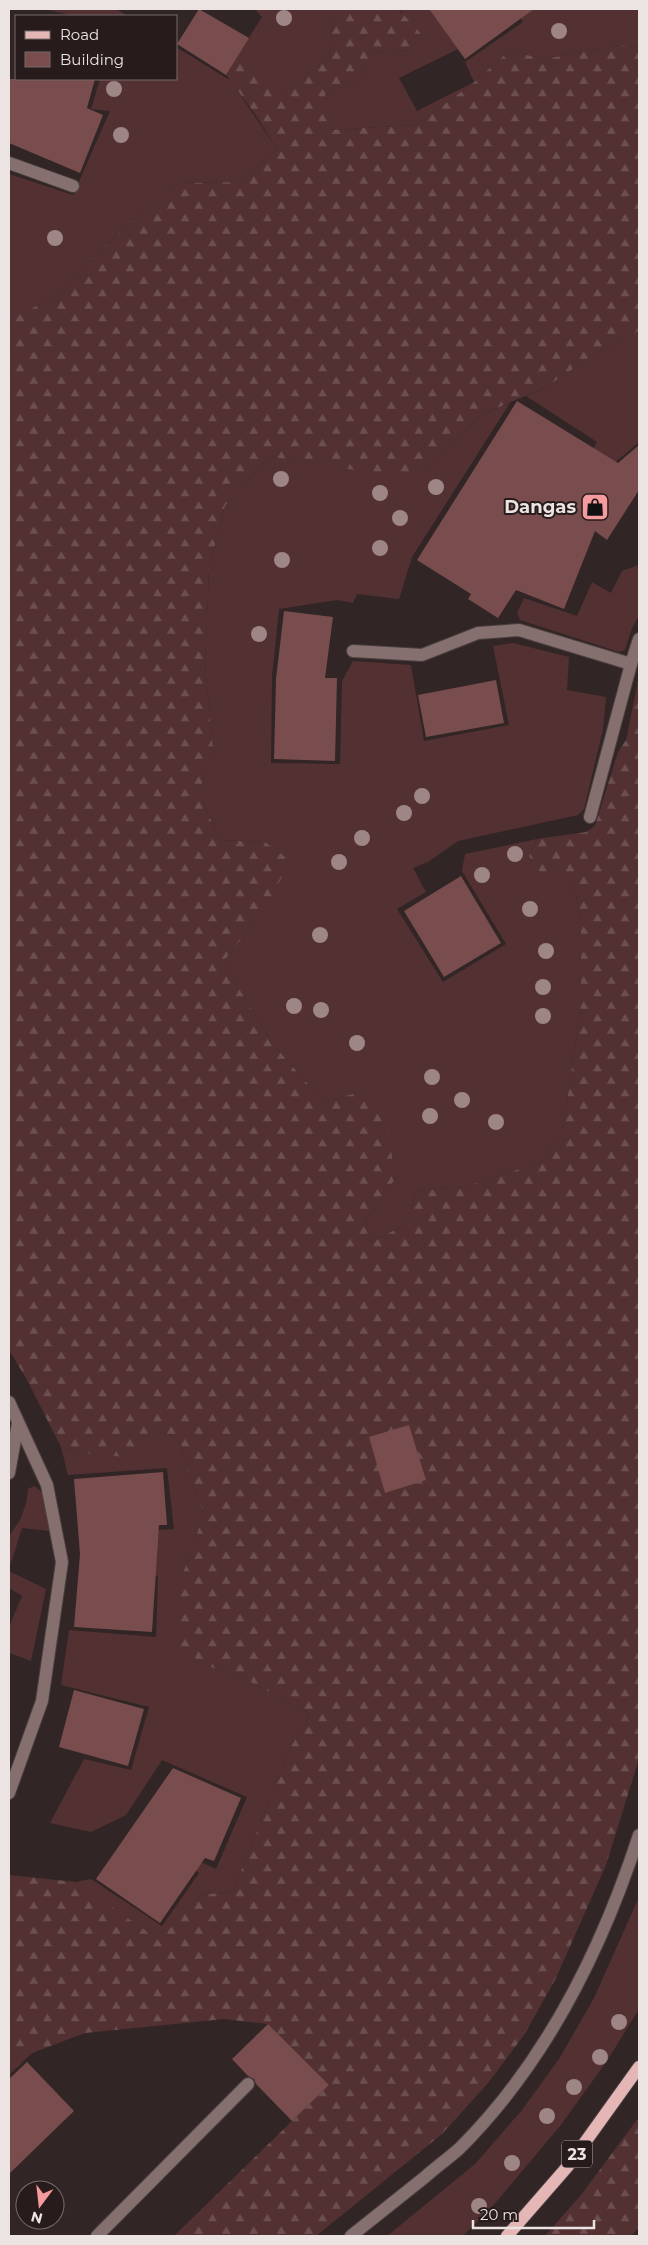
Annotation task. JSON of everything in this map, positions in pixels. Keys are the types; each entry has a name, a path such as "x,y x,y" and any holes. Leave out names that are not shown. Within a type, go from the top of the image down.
{"main road":[{"name":"23","path":"507,2236 568,2166 639,2067"}],"street":[{"path":"9,163 72,186"},
{"path":"353,651 422,655 478,633 519,630 631,664"},
{"path":"590,817 639,639"},
{"path":"9,1402 47,1485 62,1562 42,1701 9,1793"},
{"path":"9,1473 18,1423"},
{"path":"351,2236 459,2148 506,2095 541,2047 576,1988 626,1875 639,1835"},
{"path":"97,2236 248,2084"}],"green space":[{"path":"45,9 116,9 126,15 70,15"},
{"path":"255,9 335,9 329,57 278,98 236,58 262,17"},
{"path":"335,9 398,9 425,38 414,50 371,53 361,79 325,95 329,130 416,125 473,83 509,51 545,59 619,45 639,48 639,331 598,352 546,387 481,415 420,473 364,472 314,462 269,457 225,506 209,568 205,664 213,748 199,794 220,840 265,842 291,861 260,916 223,962 272,1043 324,1102 363,1091 386,1124 396,1178 365,1220 370,1243 408,1223 416,1191 465,1187 541,1162 563,1130 581,1004 581,919 572,875 541,874 529,856 537,839 586,832 595,826 618,752 626,740 639,676 639,1759 606,1865 556,1978 524,2035 488,2083 442,2134 316,2236 174,2236 329,2085 268,2024 224,2019 85,2033 32,2053 9,2075 9,1875 76,1882 159,1940 201,1895 233,1891 290,1748 311,1714 239,1676 207,1666 175,1646 181,1579 204,1513 192,1484 178,1436 158,1432 135,1458 85,1453 61,1447 26,1378 9,1350 9,320 50,299 108,243 176,183 240,182 277,149 255,114 226,75 236,58 279,97 329,57"},
{"path":"398,9 429,9 458,49 399,78 417,111 474,82 465,62 523,22 516,9 639,9 639,48 619,45 545,59 509,51 473,83 416,125 328,130 325,95 361,79 371,53 414,50 402,12"},
{"path":"178,48 231,81 277,149 240,182 176,183 108,243 50,299 9,320 9,174 73,195 110,111 91,109 100,80 178,80"},
{"path":"639,331 639,442 597,478 582,468 597,442 526,396 546,387 598,352"},
{"path":"510,403 412,557 399,599 357,594 353,603 337,600 279,609 272,676 271,763 340,764 342,681 353,661 411,665 424,741 509,725 493,646 513,643 569,657 567,690 606,697 603,729 584,809 578,815 458,841 428,862 413,868 426,892 397,909 443,982 506,944 462,871 465,854 537,839 529,856 572,875 581,919 581,1004 563,1130 541,1162 465,1187 416,1191 408,1223 370,1243 365,1220 396,1178 363,1091 324,1102 272,1043 223,962 260,916 265,842 220,840 199,794 213,748 205,664 209,568 225,506 269,457 420,473 481,415"},
{"path":"639,565 639,616 632,628 625,650 619,652 520,620 517,613 524,598 577,616 592,582 611,593 622,571"},
{"path":"158,1432 178,1436 192,1484 204,1513 181,1579 207,1666 239,1676 311,1714 290,1748 233,1891 201,1895 159,1941 76,1882 91,1879 162,1926 199,1873 142,1835 216,1869 247,1797 162,1760 126,1815 91,1832 50,1823 84,1759 131,1770 149,1707 61,1685 69,1630 156,1637 158,1576 114,1572 111,1533 174,1529 167,1468 68,1475 61,1447 85,1453"},
{"path":"34,1486 45,1500 50,1531 22,1528 9,1569 9,1536 20,1520 26,1504 28,1489"},
{"path":"9,1571 46,1589 31,1661 9,1653 9,1627 22,1596 9,1588"},
{"path":"639,1897 639,2009 607,2061 560,2126 497,2201 463,2236 387,2236 475,2164 522,2110 559,2059 594,1998"},
{"path":"639,2117 639,2227 631,2236 545,2236 581,2195"}],"building":[{"path":"199,9 249,38 226,75 178,45"},
{"path":"429,9 534,9 465,59"},
{"path":"9,79 95,80 87,108 103,115 80,173 9,143"},
{"path":"517,401 618,463 639,445 639,490 607,540 595,531 564,609 516,590 498,618 468,599 471,594 417,560"},
{"path":"284,611 333,617 325,678 337,678 335,761 274,759 276,679"},
{"path":"496,680 504,723 426,737 418,695"},
{"path":"461,876 501,943 444,977 404,911"},
{"path":"409,1425 426,1480 385,1493 369,1437"},
{"path":"163,1472 167,1525 159,1525 152,1632 74,1627 80,1554 74,1479"},
{"path":"74,1690 144,1709 128,1766 59,1747"},
{"path":"173,1768 241,1798 214,1861 205,1858 160,1923 96,1879"},
{"path":"268,2024 329,2085 292,2121 256,2084 254,2079 248,2076 232,2059"},
{"path":"27,2062 74,2111 9,2174 9,2079"}],"place":[{"name":"Dangas","path":"595,507"}]}
